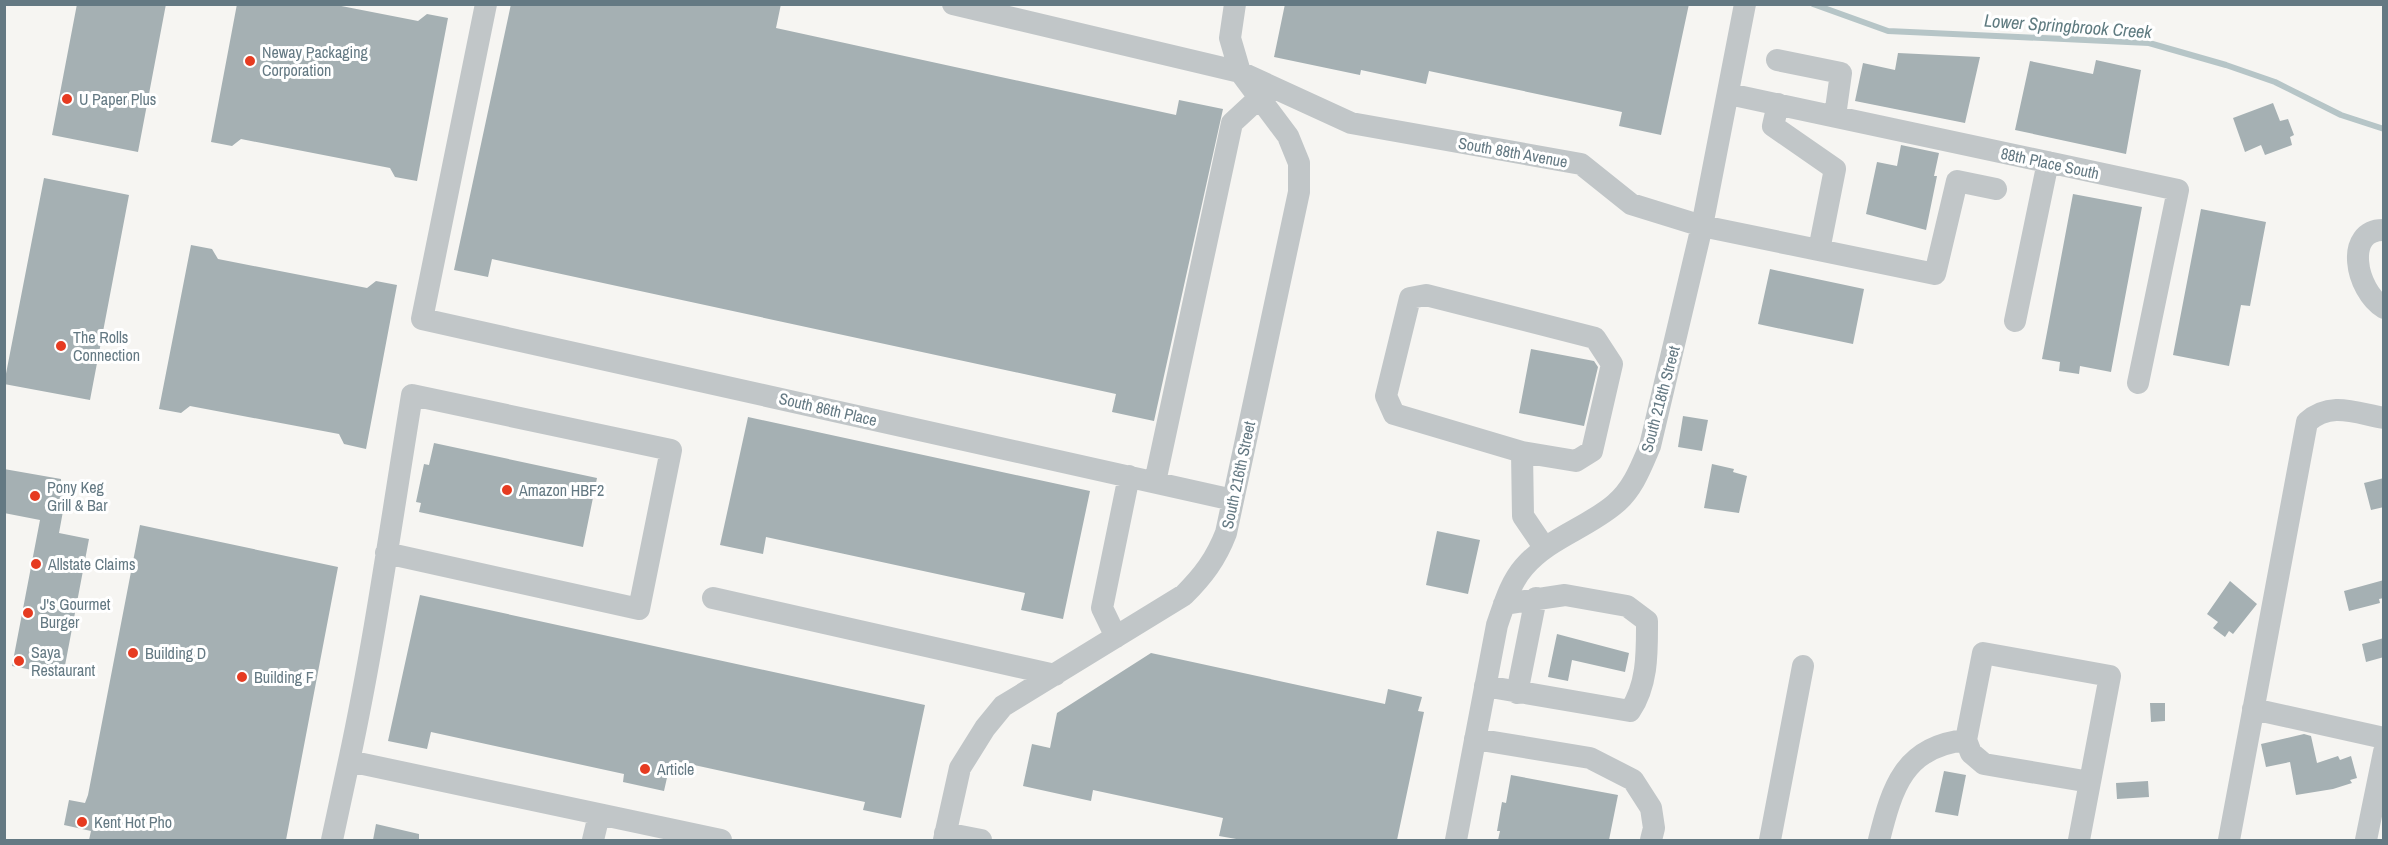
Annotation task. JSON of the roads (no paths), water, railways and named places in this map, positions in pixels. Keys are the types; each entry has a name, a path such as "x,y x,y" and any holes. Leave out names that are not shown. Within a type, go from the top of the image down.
{"street":[{"name":"South 86th Place","path":"486,4 422,319 1233,500"},
{"name":"South 88th Avenue","path":"952,4 1240,72 1351,123 1581,164 1631,204 1702,226 1935,274 1957,181 1996,189"},
{"name":"South 216th Street","path":"945,837 960,768 985,728 1003,706 1184,595 1205,574 1218,555 1233,500 1299,192 1299,163 1288,136 1240,72 1230,38 1235,4"},
{"name":"South 218th Street","path":"1456,840 1497,625 1504,604 1524,567 1545,547 1615,504 1635,481 1652,436 1702,226 1745,4"},
{"path":"1777,60 1841,74 1835,116"},
{"name":"88th Place South","path":"1729,94 2178,190 2138,383"},
{"path":"1155,482 1232,123 1259,98"},
{"path":"1778,104 1773,126 1834,169 1819,250"},
{"path":"2015,321 2048,162"},
{"path":"2384,230 2376,230 2367,236 2360,246 2358,260 2360,281 2365,291 2384,308"},
{"path":"1426,295 1595,338 1612,364 1592,451 1576,461 1522,452 1394,414 1386,396 1410,298 1426,295"},
{"path":"332,840 350,762 412,395 671,450 639,609 386,553"},
{"path":"2217,840 2229,840 2307,422 2319,412 2332,409 2384,418"},
{"path":"1522,452 1523,516 1545,547"},
{"path":"1116,637 1102,608 1130,476"},
{"path":"1485,686 1630,711 1640,697 1647,660 1647,621 1627,606 1565,595 1504,604"},
{"path":"713,598 1055,675"},
{"path":"1517,693 1536,598"},
{"path":"2079,840 2090,782 2110,676 1983,653 1966,740 1971,753 1984,764 2090,782"},
{"path":"1770,840 1803,666"},
{"path":"2253,709 2384,738"},
{"path":"1475,739 1590,758 1633,780 1650,808 1654,828 1651,840"},
{"path":"1879,840 1888,805 1901,775 1913,762 1943,742 1966,740"},
{"path":"2366,840 2384,752"},
{"path":"350,762 721,840"},
{"path":"594,840 599,814"},
{"path":"945,837 981,840"}],"waterway":[{"name":"Lower Springbrook Creek","path":"1813,4 1888,31 2149,43 2275,82 2341,115 2384,129"}],"place":[{"name":"Neway Packaging Corporation","path":"250,61"},
{"name":"U Paper Plus","path":"67,99"},
{"name":"The Rolls Connection","path":"61,346"},
{"name":"Amazon HBF2","path":"507,490"},
{"name":"Pony Keg Grill & Bar","path":"35,496"},
{"name":"Allstate Claims","path":"36,564"},
{"name":"J's Gourmet Burger","path":"28,613"},
{"name":"Building D","path":"133,653"},
{"name":"Saya Restaurant","path":"19,661"},
{"name":"Building F","path":"242,677"},
{"name":"Article","path":"645,769"},
{"name":"Kent Hot Pho","path":"82,822"}]}
